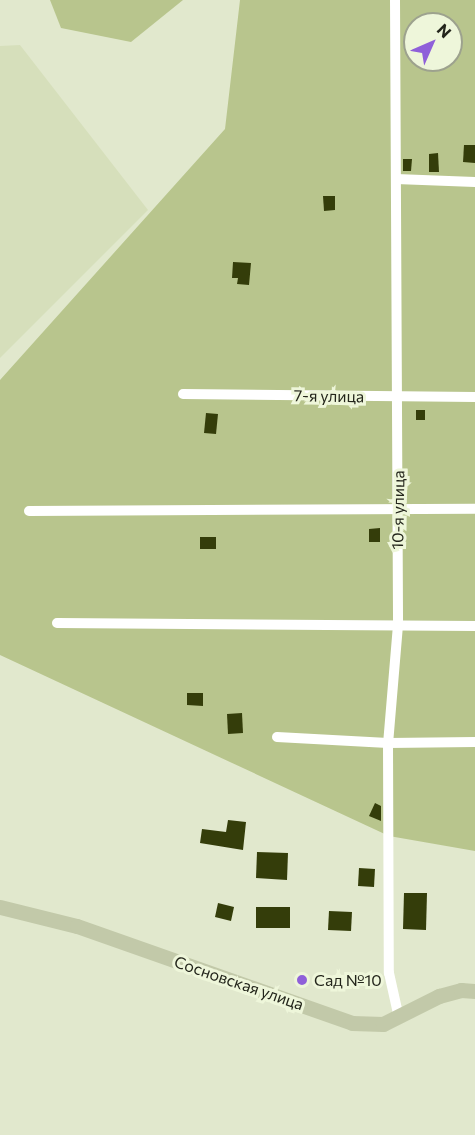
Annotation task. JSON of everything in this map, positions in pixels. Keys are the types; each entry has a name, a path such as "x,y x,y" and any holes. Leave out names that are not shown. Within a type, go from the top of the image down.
{"street":[{"name":"10-я улица","path":"395,0 398,625 388,743 389,973 399,1018"},
{"path":"396,179 475,182"},
{"name":"7-я улица","path":"183,394 475,397"},
{"path":"29,510 475,509"},
{"path":"57,623 475,626"},
{"path":"277,737 388,743 475,742"},
{"name":"Сосновская улица","path":"0,908 77,926 352,1023 383,1024 439,996 461,990 475,991"}],"shaded area":[{"path":"50,0 183,0 131,42 61,28"},
{"path":"240,0 475,0 475,851 389,836 0,655 0,380 225,129"},
{"path":"20,45 148,210 0,358 0,46"}],"building":[{"path":"464,145 475,145 475,163 463,162"},
{"path":"438,153 439,172 429,172 429,154"},
{"path":"403,159 412,159 411,171 403,171"},
{"path":"323,196 335,196 335,210 324,211"},
{"path":"233,262 251,263 249,285 237,284 238,278 232,278"},
{"path":"416,410 425,410 425,420 416,420"},
{"path":"206,413 218,414 216,434 204,433"},
{"path":"380,528 380,542 369,542 369,529"},
{"path":"200,537 216,537 216,549 200,549"},
{"path":"187,693 203,693 203,706 187,705"},
{"path":"242,713 243,733 228,734 227,714"},
{"path":"375,803 381,806 381,821 369,816"},
{"path":"228,820 246,822 243,850 200,843 202,829 226,832"},
{"path":"257,852 288,853 287,880 256,878"},
{"path":"359,868 375,869 374,887 358,886"},
{"path":"404,893 427,893 426,930 403,929"},
{"path":"218,903 234,907 231,921 215,917"},
{"path":"256,907 290,907 290,928 256,928"},
{"path":"329,911 352,912 351,931 328,930"}],"place":[{"name":"Сад №10","path":"302,980"}]}
